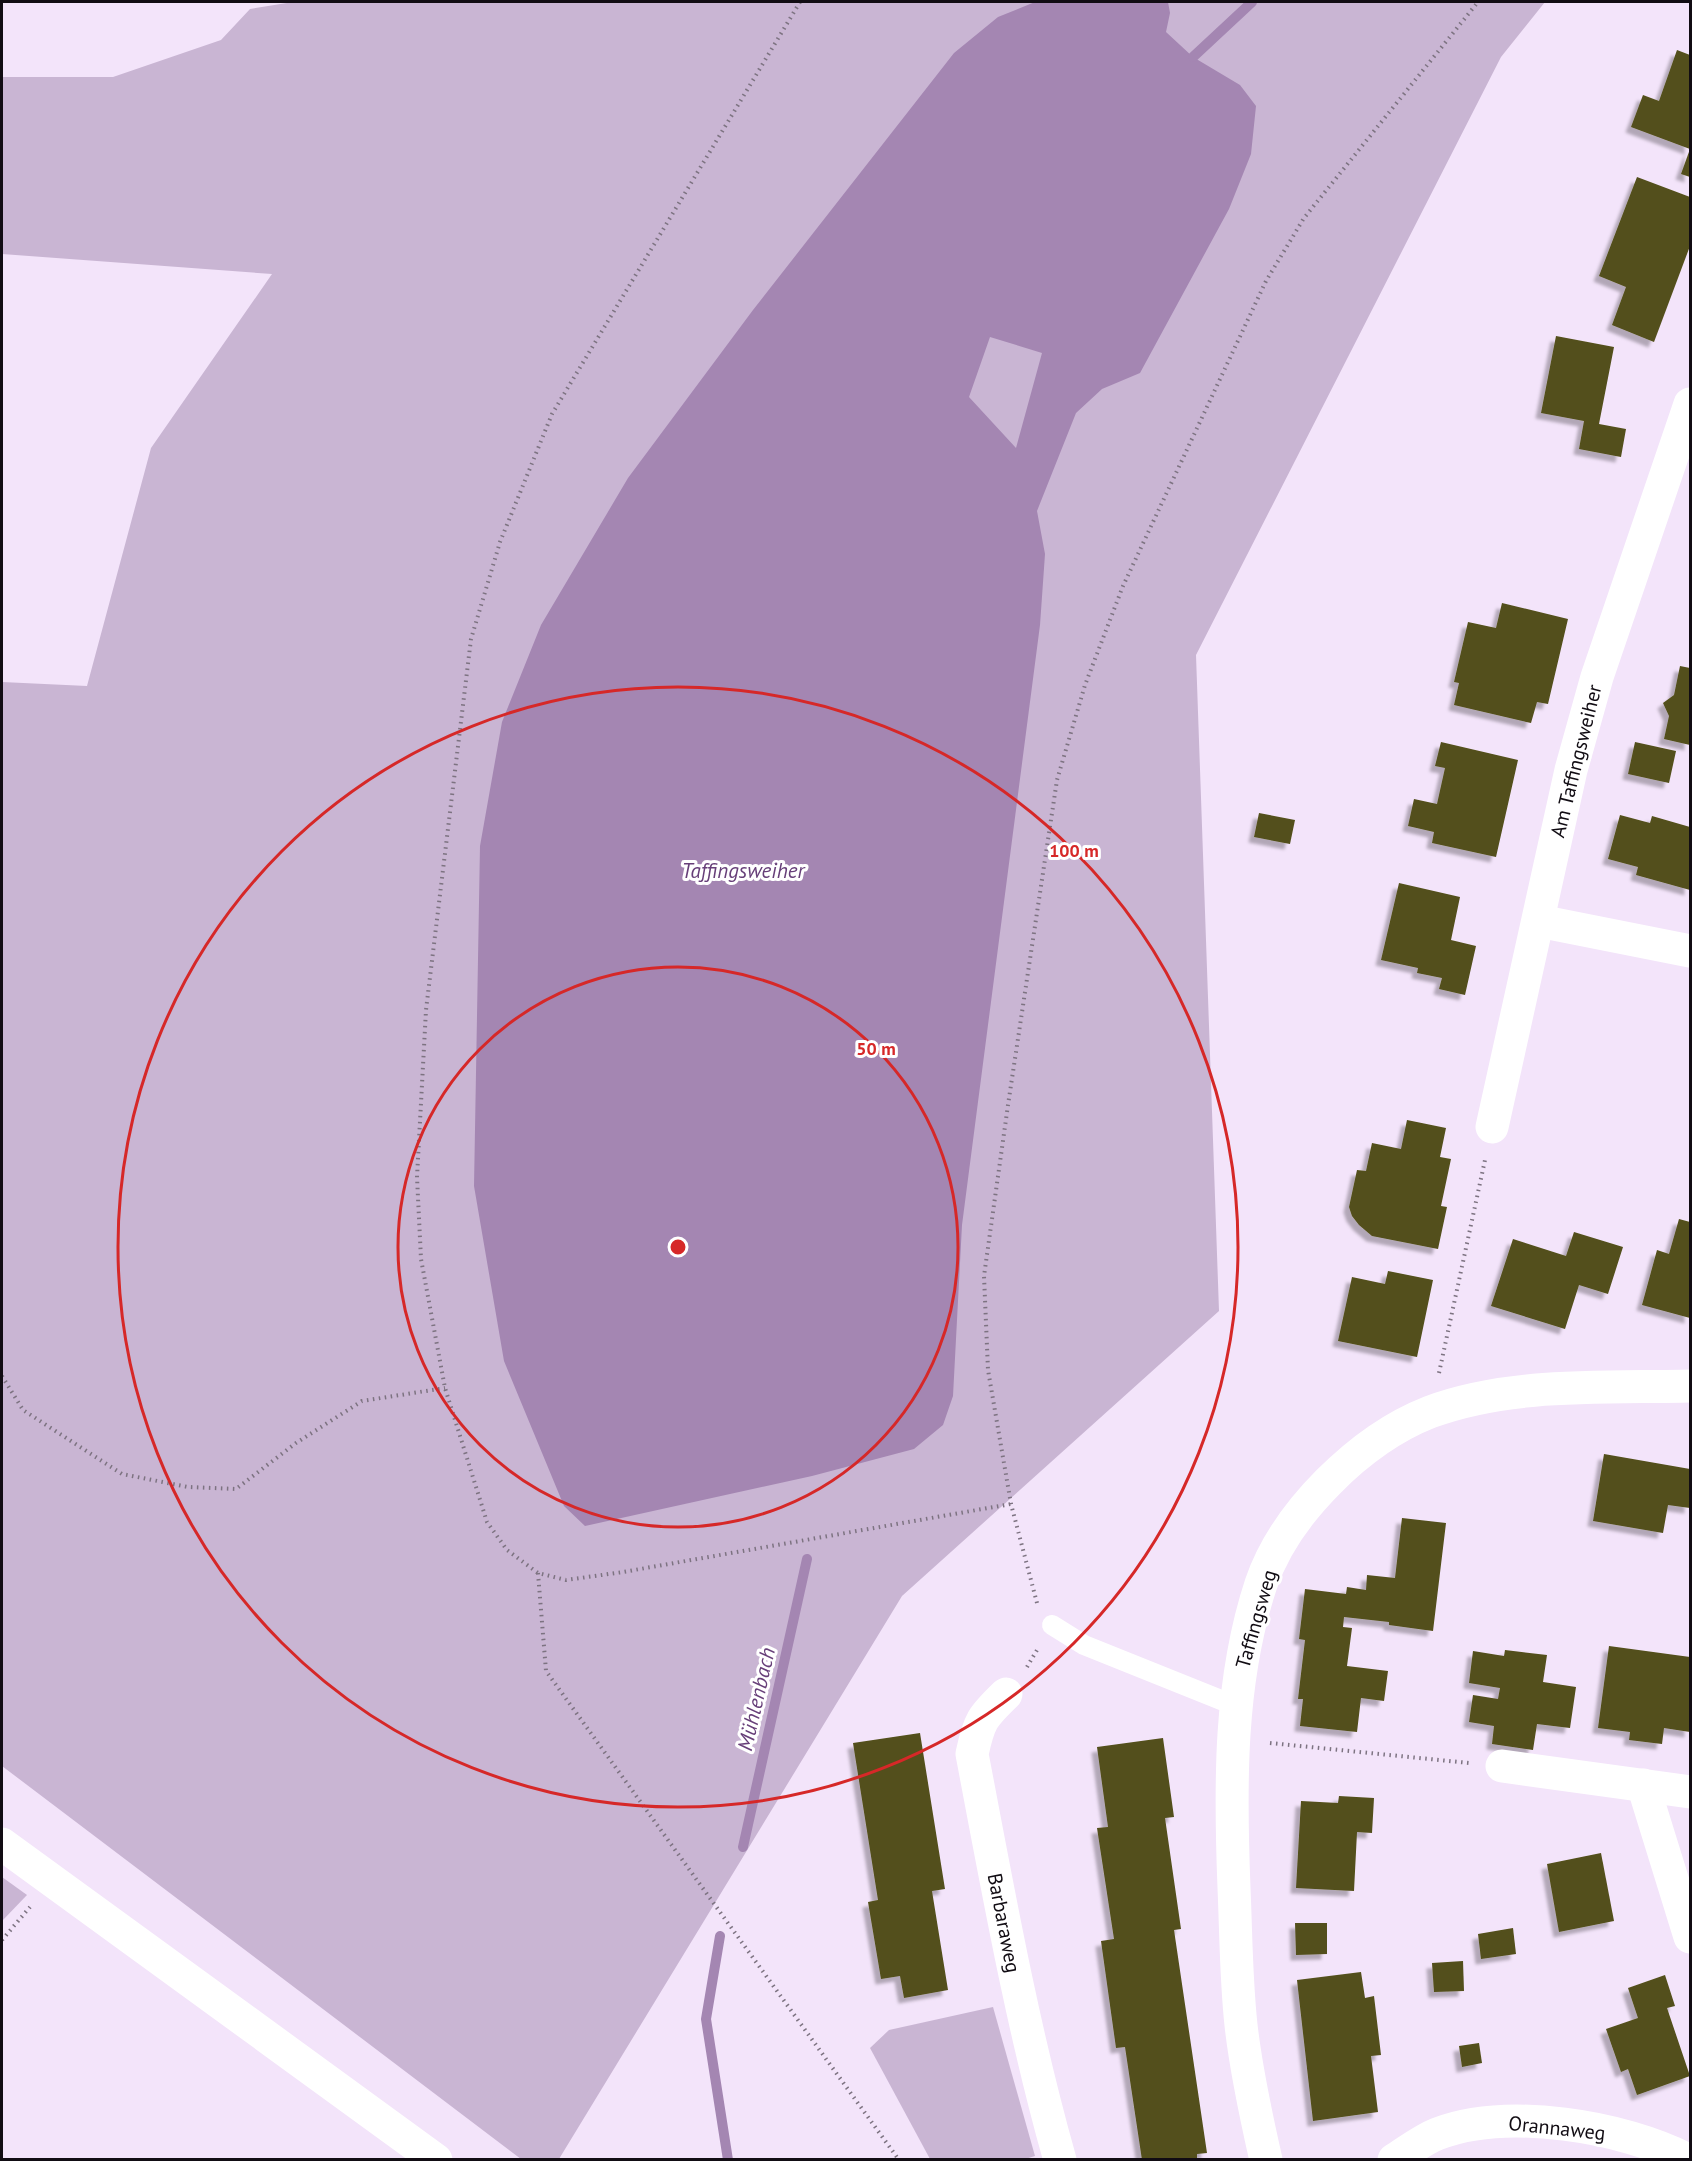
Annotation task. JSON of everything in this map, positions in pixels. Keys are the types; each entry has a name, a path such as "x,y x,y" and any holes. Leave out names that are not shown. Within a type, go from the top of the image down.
{"street":[{"name":"Am Taffingsweiher","path":"1492,1127 1571,770 1596,677 1690,404"},
{"path":"1539,921 1690,951"},
{"name":"Taffingsweg","path":"1266,2160 1241,2025 1232,1841 1233,1740 1243,1651 1262,1582 1286,1533 1322,1487 1382,1436 1430,1412 1475,1400 1538,1390 1690,1386"},
{"name":"Barbaraweg","path":"1006,1694 984,1715 976,1732 972,1754 1015,1980 1039,2087 1060,2160"},
{"path":"1502,1766 1690,1792"},
{"path":"1643,1785 1690,1937"},
{"path":"2,1844 436,2160"},
{"name":"Orannaweg","path":"1394,2160 1437,2134 1488,2122 1519,2121 1601,2130 1671,2150 1688,2160"}],"lane":[{"path":"1052,1625 1084,1645 1236,1706"}],"path":[{"path":"800,2 552,414 500,542 471,639 426,1011 417,1177 422,1259 445,1388 487,1522 507,1550 538,1573 566,1580 623,1572 1011,1504"},
{"path":"1006,1694 1027,1666 1052,1625 1037,1603 1011,1504 988,1370 984,1275 1058,780 1085,685 1123,586 1266,281 1304,218 1478,2"},
{"path":"1430,1412 1492,1127"},
{"path":"2,1376 23,1410 122,1474 188,1487 236,1489 296,1443 362,1401 445,1388"},
{"path":"538,1573 546,1671 899,2160"},
{"path":"1233,1740 1502,1766"},
{"path":"2,1940 52,1882"}],"shaded area":[{"path":"293,2 1545,2 1501,57 1196,655 1219,1311 902,1596 559,2159 521,2159 2,1766 2,682 87,686 151,448 272,274 2,254 2,77 113,77 221,40 250,9"},
{"path":"2,1877 27,1895 2,1921"},
{"path":"993,2007 1035,2156 1022,2160 930,2159 870,2048 889,2030"}],"water":[{"name":"Taffingsweiher","path":"1035,2 1168,2 1170,13 1166,32 1193,57 1240,85 1256,106 1251,154 1229,209 1140,373 1102,389 1076,413 1037,511 1045,554 1040,625 962,1225 953,1396 943,1425 914,1449 812,1476 585,1526 564,1506 504,1361 474,1186 480,846 502,722 541,625 628,478 753,310 954,53 998,17","holes":["990,337 1042,353 1016,448 969,397"]}],"building":[{"path":"1677,50 1690,55 1690,149 1631,127 1643,95 1659,101"},
{"path":"1690,149 1690,177 1681,174"},
{"path":"1637,177 1690,197 1690,246 1654,342 1612,325 1626,287 1599,276"},
{"path":"1556,336 1614,347 1599,424 1626,429 1621,457 1579,449 1584,421 1541,413"},
{"path":"1502,603 1568,619 1548,704 1537,702 1531,723 1454,705 1459,683 1454,682 1468,622 1496,628"},
{"path":"1680,666 1690,668 1690,745 1664,739 1669,716 1663,703 1674,695"},
{"path":"1441,742 1518,760 1496,857 1432,843 1434,832 1408,826 1414,799 1437,804 1445,768 1435,766"},
{"path":"1635,742 1676,751 1669,783 1628,774"},
{"path":"1259,813 1295,820 1290,844 1254,837"},
{"path":"1620,815 1650,823 1652,816 1690,827 1690,890 1636,875 1638,867 1608,859"},
{"path":"1399,883 1460,897 1451,940 1476,946 1465,995 1439,989 1442,978 1417,973 1418,968 1381,960"},
{"path":"1407,1120 1446,1128 1440,1157 1451,1159 1441,1206 1447,1207 1438,1249 1372,1236 1359,1225 1349,1207 1357,1170 1366,1171 1372,1143 1401,1149"},
{"path":"1679,1219 1690,1222 1690,1318 1642,1305 1657,1250 1669,1254"},
{"path":"1574,1232 1623,1247 1608,1294 1579,1285 1565,1329 1491,1306 1513,1239 1566,1256"},
{"path":"1388,1271 1433,1280 1417,1357 1338,1341 1352,1277 1385,1284"},
{"path":"1604,1454 1690,1469 1690,1508 1668,1505 1663,1533 1593,1521"},
{"path":"1402,1518 1446,1523 1433,1631 1389,1625 1389,1622 1344,1617 1343,1627 1352,1628 1347,1666 1388,1671 1384,1701 1361,1698 1357,1732 1300,1726 1303,1699 1298,1699 1305,1640 1299,1639 1305,1589 1346,1594 1347,1587 1366,1590 1367,1575 1395,1578"},
{"path":"1609,1646 1690,1657 1690,1732 1664,1728 1662,1744 1629,1740 1630,1732 1598,1728"},
{"path":"1505,1650 1547,1655 1543,1682 1576,1687 1570,1728 1537,1724 1533,1750 1492,1744 1494,1726 1469,1722 1473,1695 1498,1699 1500,1688 1469,1683 1473,1651 1504,1656"},
{"path":"920,1733 945,1889 932,1891 948,1990 904,1998 900,1976 881,1979 868,1902 878,1900 853,1743"},
{"path":"1163,1738 1174,1817 1165,1818 1181,1929 1174,1930 1207,2153 1197,2154 1197,2160 1142,2160 1125,2047 1116,2048 1101,1941 1114,1939 1097,1828 1108,1827 1097,1747"},
{"path":"1339,1796 1374,1798 1372,1833 1357,1832 1354,1891 1296,1888 1301,1801 1338,1803"},
{"path":"1601,1853 1614,1921 1559,1932 1547,1864"},
{"path":"1295,1923 1327,1923 1327,1954 1296,1955"},
{"path":"1513,1928 1516,1954 1481,1959 1478,1934"},
{"path":"1463,1961 1464,1991 1434,1992 1432,1963"},
{"path":"1361,1972 1365,1998 1374,1996 1381,2055 1371,2056 1378,2112 1313,2121 1297,1980"},
{"path":"1665,1975 1675,2006 1667,2008 1690,2076 1637,2095 1628,2069 1621,2072 1606,2029 1638,2018 1628,1988"},
{"path":"1479,2043 1482,2063 1462,2067 1459,2046"}],"waterway":[{"name":"Mühlenbach","path":"1193,57 1252,2"},
{"name":"Mühlenbach","path":"743,1847 807,1559"},
{"name":"Mühlenbach","path":"720,1936 706,2019 728,2160"}]}
